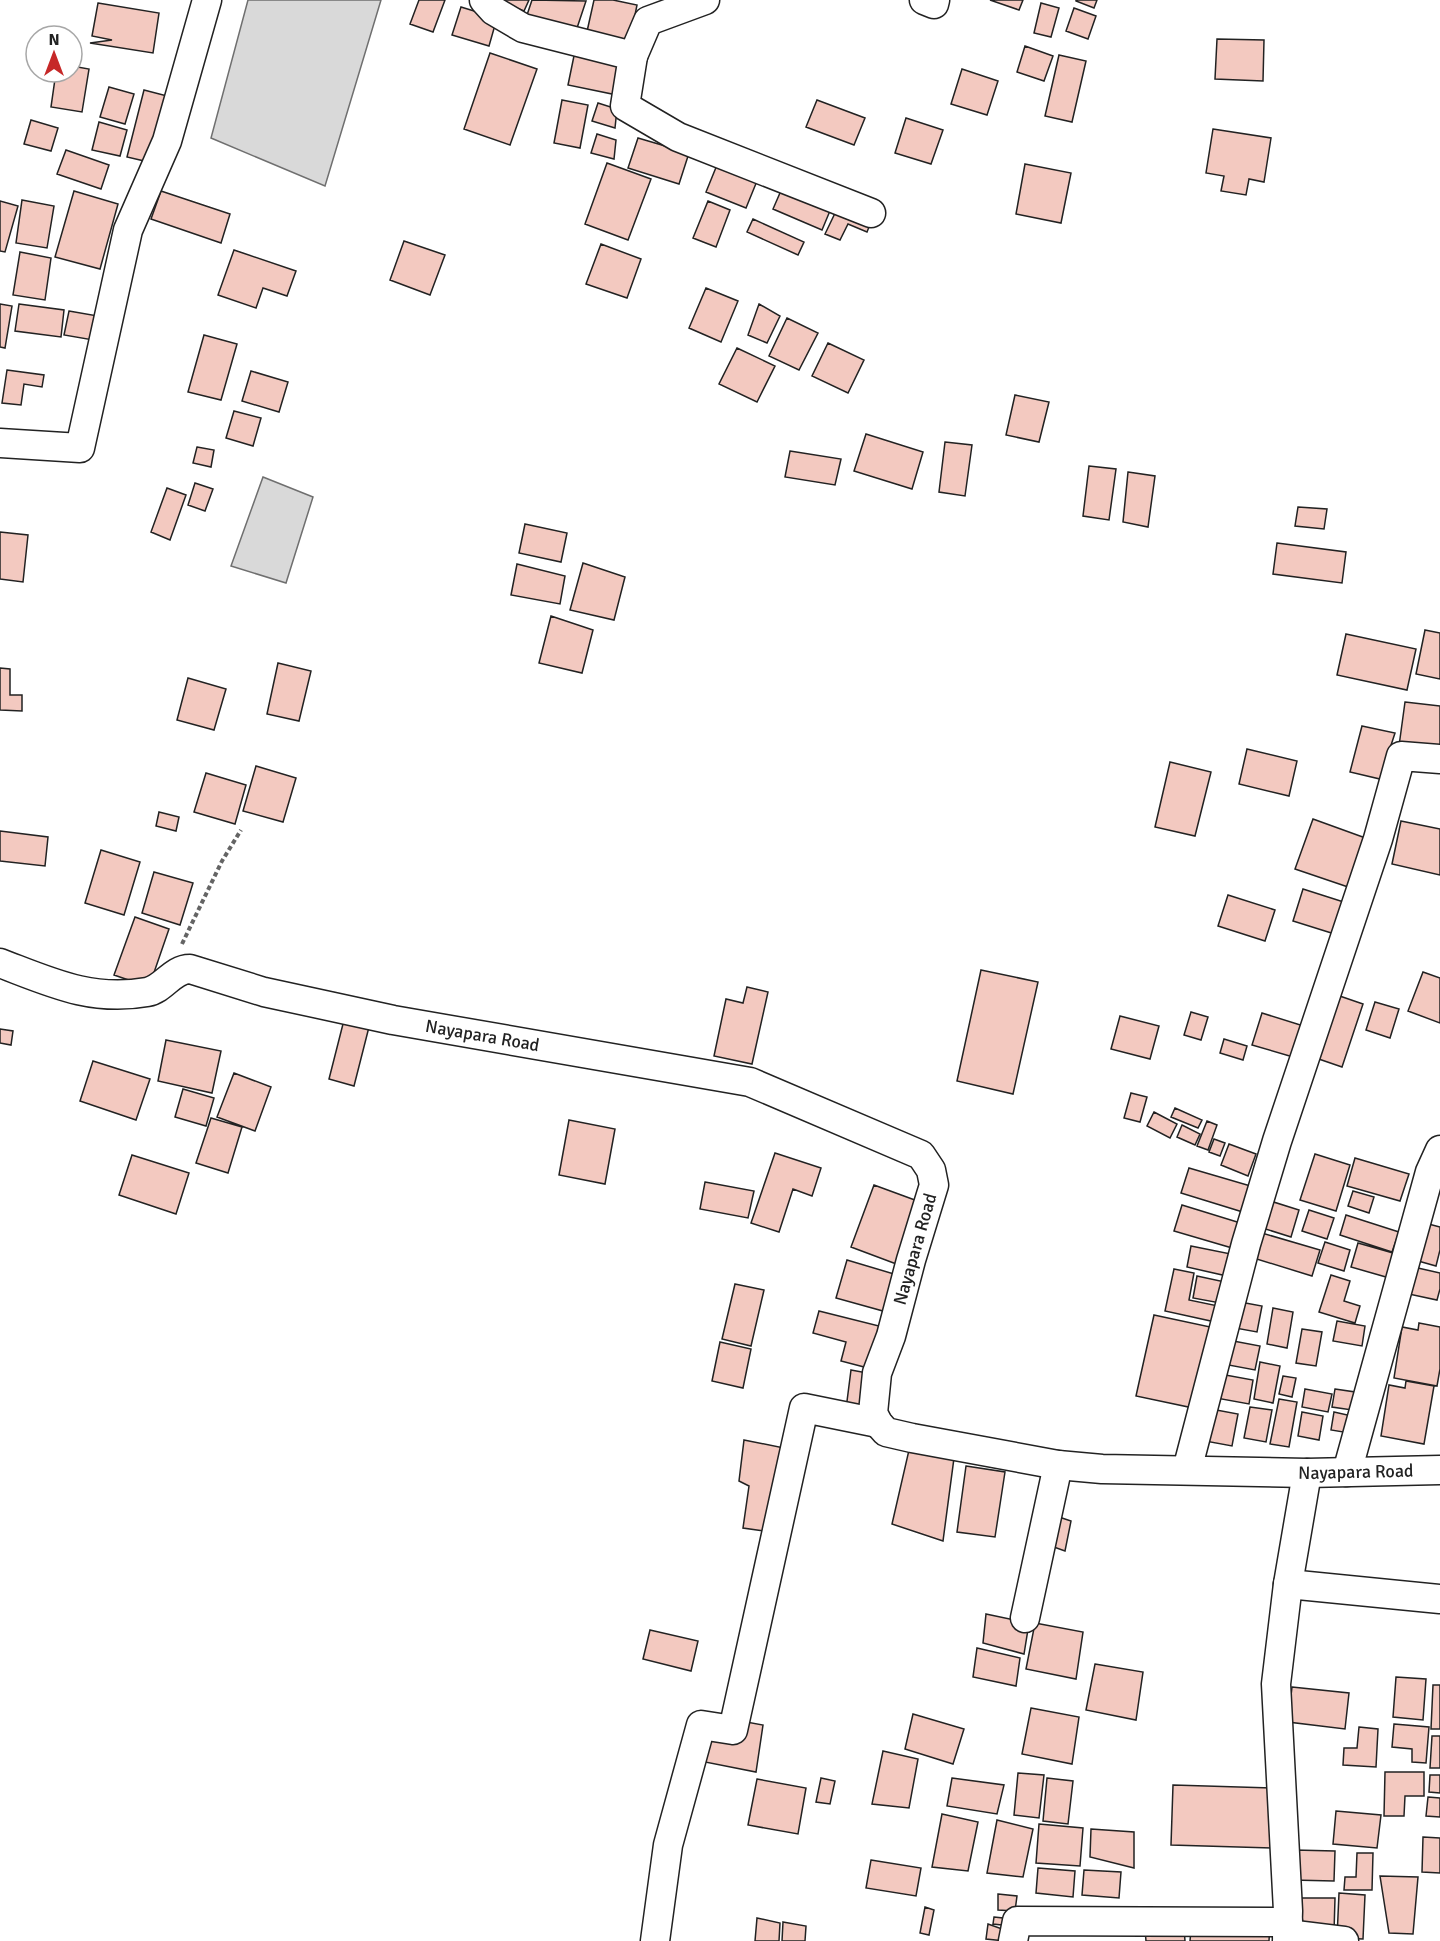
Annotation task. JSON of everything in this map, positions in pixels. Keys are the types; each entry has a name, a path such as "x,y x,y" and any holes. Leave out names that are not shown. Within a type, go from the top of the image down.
{"street":[{"path":"0,443 80,448 128,230 167,141 207,0"},
{"path":"483,0 494,10 523,28 633,56"},
{"path":"705,0 648,21 633,56 625,106 678,137 871,213"},
{"path":"924,0 934,4 935,0"},
{"path":"1187,1470 1246,1244 1274,1151 1378,839 1401,756 1440,759"},
{"path":"0,963 70,990 110,996 149,992 162,985"},
{"name":"Nayapara Road","path":"162,985 183,969 190,969 264,992 393,1020 750,1082 921,1155 931,1170 934,1185 891,1336 877,1373 873,1413 886,1432 1058,1465 1102,1469 1307,1473 1440,1470"},
{"path":"1347,1472 1430,1172 1440,1150"},
{"path":"655,1941 668,1845 701,1725 733,1730 804,1408 878,1423"},
{"path":"1024,1618 1058,1465"},
{"path":"1288,1932 1276,1684 1288,1584 1307,1473"},
{"path":"1288,1584 1440,1599"},
{"path":"1013,1941 1017,1921 1288,1932 1344,1941"}],"path":[{"path":"162,985 222,861 241,830"}],"shaded area":[{"path":"248,0 381,0 325,186 211,138"},
{"path":"263,477 313,497 286,583 231,566"}],"building":[{"path":"419,0 445,0 433,32 410,24"},
{"path":"497,0 529,0 524,11"},
{"path":"532,0 586,1 575,34 526,18"},
{"path":"594,0 613,0 637,5 629,45 586,36"},
{"path":"990,0 1023,0 1019,10"},
{"path":"1076,0 1097,0 1094,8"},
{"path":"98,3 159,13 153,53 90,43 112,40 92,36"},
{"path":"1041,3 1059,8 1051,37 1034,33"},
{"path":"461,7 497,18 489,46 452,35"},
{"path":"1074,8 1096,16 1088,39 1066,31"},
{"path":"1217,39 1264,40 1263,81 1215,79"},
{"path":"1025,46 1053,56 1044,81 1017,72"},
{"path":"575,51 624,61 617,95 568,85"},
{"path":"490,53 537,69 510,145 464,129"},
{"path":"1059,55 1086,61 1072,122 1045,116"},
{"path":"84,68 89,69 82,112 51,107 54,84 84,84"},
{"path":"962,69 998,81 987,115 951,104"},
{"path":"109,87 134,94 125,124 100,117"},
{"path":"144,90 171,97 153,163 127,157"},
{"path":"562,100 588,105 580,148 554,143"},
{"path":"817,100 865,118 854,145 806,127"},
{"path":"598,103 617,109 615,128 592,121"},
{"path":"906,118 943,130 931,164 895,153"},
{"path":"31,120 58,128 51,151 24,144"},
{"path":"99,122 127,130 120,156 92,150"},
{"path":"1213,129 1271,138 1264,182 1249,179 1246,195 1221,191 1224,176 1206,173"},
{"path":"597,134 616,140 614,159 591,153"},
{"path":"638,138 689,153 679,184 628,168"},
{"path":"66,150 109,165 101,189 57,174"},
{"path":"607,163 651,179 628,240 585,224"},
{"path":"1025,164 1071,173 1061,223 1016,214"},
{"path":"717,165 757,181 746,208 706,192"},
{"path":"783,186 832,206 822,230 773,209"},
{"path":"74,191 118,204 100,269 55,257"},
{"path":"161,191 230,214 221,243 151,219"},
{"path":"22,200 54,206 47,248 16,243"},
{"path":"0,201 18,206 5,252 0,251"},
{"path":"708,201 730,210 716,247 693,238"},
{"path":"838,207 871,222 867,232 848,224 840,240 825,234"},
{"path":"753,219 804,242 798,255 747,232"},
{"path":"404,241 445,255 430,295 390,280"},
{"path":"601,244 641,259 627,298 586,284"},
{"path":"234,250 296,271 287,296 263,288 256,308 218,295"},
{"path":"20,252 51,258 45,300 13,295"},
{"path":"706,288 738,301 721,342 689,328"},
{"path":"0,304 12,306 5,348 0,347"},
{"path":"19,304 64,310 61,337 15,331"},
{"path":"759,304 780,316 767,343 748,335"},
{"path":"69,311 98,316 93,340 64,335"},
{"path":"787,318 818,333 799,370 769,356"},
{"path":"204,335 237,344 221,400 188,392"},
{"path":"828,343 864,360 848,393 812,376"},
{"path":"737,348 775,366 757,402 719,384"},
{"path":"7,370 44,375 42,387 24,384 21,405 2,403"},
{"path":"251,371 288,382 279,412 242,401"},
{"path":"1015,395 1049,402 1039,442 1006,435"},
{"path":"234,411 261,418 253,446 226,438"},
{"path":"866,434 923,452 912,489 854,471"},
{"path":"945,442 972,445 965,496 939,492"},
{"path":"197,447 214,450 211,467 193,463"},
{"path":"790,451 841,459 835,485 785,477"},
{"path":"1089,466 1116,469 1109,520 1083,516"},
{"path":"1128,472 1155,476 1148,527 1123,522"},
{"path":"195,483 213,489 205,511 188,505"},
{"path":"167,488 186,495 170,540 151,532"},
{"path":"1298,507 1327,509 1324,529 1295,526"},
{"path":"525,524 567,533 561,562 519,553"},
{"path":"0,532 28,535 23,582 0,579"},
{"path":"1277,543 1346,552 1342,583 1273,574"},
{"path":"583,563 625,577 614,620 570,610"},
{"path":"517,564 565,576 560,604 511,595"},
{"path":"551,616 593,630 582,673 539,663"},
{"path":"1425,630 1440,633 1440,679 1416,674"},
{"path":"1346,634 1416,649 1407,690 1337,675"},
{"path":"278,663 311,671 299,721 267,714"},
{"path":"0,668 10,669 10,695 22,695 22,711 0,710"},
{"path":"188,678 226,689 214,730 177,720"},
{"path":"1405,702 1440,706 1440,751 1399,746"},
{"path":"1362,726 1395,733 1380,779 1350,772"},
{"path":"1247,749 1297,761 1289,796 1239,784"},
{"path":"1170,762 1211,772 1195,836 1155,827"},
{"path":"256,766 296,778 283,822 243,811"},
{"path":"206,773 246,785 235,824 194,812"},
{"path":"159,812 179,817 176,831 156,826"},
{"path":"1313,819 1371,840 1354,889 1295,869"},
{"path":"1401,821 1440,829 1440,875 1392,864"},
{"path":"0,831 48,837 45,866 0,861"},
{"path":"101,850 140,862 124,915 85,903"},
{"path":"154,872 193,883 180,925 142,913"},
{"path":"1303,889 1350,904 1341,936 1293,921"},
{"path":"1228,895 1275,910 1265,941 1218,926"},
{"path":"135,917 169,929 149,987 114,975"},
{"path":"981,970 1038,982 1013,1094 957,1081"},
{"path":"1423,972 1440,978 1440,1023 1408,1011"},
{"path":"747,987 768,992 752,1064 714,1056 726,999 743,1003"},
{"path":"1331,993 1363,1004 1342,1067 1310,1056"},
{"path":"1375,1002 1399,1009 1390,1038 1366,1030"},
{"path":"1191,1012 1208,1017 1201,1040 1184,1035"},
{"path":"1262,1013 1310,1028 1300,1059 1252,1045"},
{"path":"1120,1016 1159,1026 1150,1059 1111,1049"},
{"path":"344,1020 369,1027 354,1086 329,1079"},
{"path":"0,1029 13,1031 11,1045 0,1043"},
{"path":"1224,1039 1247,1046 1243,1060 1220,1053"},
{"path":"166,1040 221,1051 212,1093 158,1081"},
{"path":"93,1061 150,1079 136,1120 80,1101"},
{"path":"234,1073 271,1087 255,1131 217,1117"},
{"path":"183,1089 214,1098 206,1126 175,1117"},
{"path":"1131,1093 1147,1097 1140,1122 1124,1118"},
{"path":"1175,1108 1202,1120 1198,1128 1171,1117"},
{"path":"1154,1112 1177,1124 1170,1138 1147,1126"},
{"path":"211,1118 242,1127 228,1173 196,1163"},
{"path":"569,1120 615,1129 605,1184 559,1175"},
{"path":"1207,1121 1217,1125 1208,1150 1197,1146"},
{"path":"1182,1125 1200,1134 1195,1145 1177,1137"},
{"path":"1214,1139 1225,1143 1220,1156 1209,1152"},
{"path":"1229,1144 1256,1154 1248,1176 1221,1165"},
{"path":"775,1153 821,1168 812,1196 793,1189 779,1232 751,1223"},
{"path":"1315,1154 1350,1165 1336,1211 1300,1200"},
{"path":"132,1155 189,1173 176,1214 119,1195"},
{"path":"1355,1158 1409,1174 1400,1201 1347,1186"},
{"path":"1189,1168 1254,1187 1246,1213 1181,1193"},
{"path":"705,1182 754,1191 748,1218 700,1209"},
{"path":"874,1185 923,1203 899,1265 851,1247"},
{"path":"1353,1191 1374,1197 1369,1213 1348,1206"},
{"path":"1264,1199 1299,1210 1291,1237 1256,1226"},
{"path":"1182,1205 1247,1225 1239,1250 1174,1231"},
{"path":"1309,1210 1334,1218 1327,1239 1302,1231"},
{"path":"1346,1215 1399,1232 1392,1252 1340,1235"},
{"path":"1421,1222 1440,1227 1440,1250 1436,1266 1411,1259"},
{"path":"1255,1231 1320,1250 1312,1276 1247,1256"},
{"path":"1325,1242 1350,1250 1344,1271 1318,1263"},
{"path":"1358,1243 1400,1255 1393,1279 1351,1267"},
{"path":"1191,1246 1231,1254 1227,1276 1187,1267"},
{"path":"847,1260 894,1274 883,1311 836,1298"},
{"path":"1409,1266 1440,1273 1437,1300 1404,1293"},
{"path":"1174,1269 1194,1273 1189,1300 1223,1307 1220,1323 1165,1311"},
{"path":"1331,1275 1350,1281 1344,1301 1360,1306 1355,1323 1319,1312"},
{"path":"1197,1276 1225,1282 1220,1303 1193,1298"},
{"path":"735,1284 764,1290 751,1346 722,1339"},
{"path":"1240,1302 1262,1306 1257,1332 1235,1328"},
{"path":"1273,1308 1293,1312 1287,1348 1267,1344"},
{"path":"819,1311 879,1326 868,1368 841,1361 846,1342 813,1333"},
{"path":"1154,1315 1215,1328 1198,1409 1136,1396"},
{"path":"1337,1321 1365,1326 1362,1346 1333,1341"},
{"path":"1419,1323 1440,1327 1440,1369 1437,1386 1394,1378 1402,1327 1418,1330"},
{"path":"1302,1329 1322,1332 1316,1366 1296,1363"},
{"path":"1228,1340 1260,1346 1255,1370 1223,1364"},
{"path":"720,1342 751,1349 743,1388 712,1381"},
{"path":"1260,1362 1280,1366 1273,1403 1254,1399"},
{"path":"851,1370 873,1374 868,1412 846,1409"},
{"path":"1220,1374 1253,1380 1249,1404 1216,1398"},
{"path":"1283,1376 1296,1378 1292,1397 1279,1394"},
{"path":"1406,1381 1434,1386 1424,1444 1381,1436 1389,1385 1405,1388"},
{"path":"1305,1389 1332,1394 1328,1412 1302,1407"},
{"path":"1335,1389 1355,1392 1352,1410 1332,1407"},
{"path":"1279,1399 1297,1402 1289,1447 1270,1444"},
{"path":"1250,1407 1272,1410 1266,1442 1244,1438"},
{"path":"1211,1409 1238,1414 1232,1446 1205,1441"},
{"path":"1302,1412 1323,1416 1319,1440 1298,1436"},
{"path":"1334,1412 1352,1416 1349,1433 1331,1430"},
{"path":"744,1440 794,1450 779,1533 743,1528 749,1486 739,1481"},
{"path":"909,1450 954,1458 943,1541 892,1524"},
{"path":"966,1466 1005,1472 995,1537 957,1532"},
{"path":"1056,1516 1071,1521 1065,1551 1051,1546"},
{"path":"986,1614 1029,1623 1024,1654 983,1643"},
{"path":"1035,1623 1083,1632 1076,1679 1026,1669"},
{"path":"650,1630 698,1641 691,1671 643,1659"},
{"path":"977,1648 1020,1658 1016,1686 973,1677"},
{"path":"1095,1664 1143,1672 1136,1720 1086,1710"},
{"path":"1396,1677 1426,1679 1423,1720 1393,1717"},
{"path":"1433,1685 1440,1685 1440,1729 1431,1729"},
{"path":"1292,1687 1349,1693 1345,1729 1288,1722"},
{"path":"1031,1708 1079,1717 1072,1764 1022,1754"},
{"path":"913,1714 964,1729 953,1764 905,1749"},
{"path":"714,1716 763,1725 756,1772 705,1762"},
{"path":"1394,1724 1429,1727 1426,1763 1412,1762 1412,1749 1392,1747"},
{"path":"1359,1727 1378,1729 1376,1767 1343,1765 1344,1748 1357,1748"},
{"path":"1432,1736 1440,1736 1440,1768 1430,1768"},
{"path":"883,1751 918,1759 909,1808 872,1804"},
{"path":"1385,1772 1424,1772 1424,1796 1405,1796 1404,1816 1384,1816"},
{"path":"1018,1773 1044,1775 1039,1818 1014,1815"},
{"path":"1430,1775 1440,1775 1440,1793 1429,1792"},
{"path":"821,1778 835,1781 830,1804 816,1802"},
{"path":"952,1778 1004,1785 997,1814 947,1806"},
{"path":"1047,1778 1073,1781 1068,1824 1043,1821"},
{"path":"757,1779 806,1788 798,1834 748,1825"},
{"path":"1173,1785 1276,1788 1274,1848 1171,1845"},
{"path":"1428,1797 1440,1798 1440,1817 1426,1816"},
{"path":"1336,1811 1381,1815 1377,1848 1333,1844"},
{"path":"942,1814 978,1822 968,1871 932,1867"},
{"path":"997,1820 1033,1829 1023,1877 987,1873"},
{"path":"1039,1824 1083,1828 1080,1866 1036,1863"},
{"path":"1091,1829 1134,1832 1134,1868 1090,1857"},
{"path":"1423,1837 1440,1838 1440,1873 1422,1872"},
{"path":"1294,1850 1335,1851 1334,1881 1292,1880"},
{"path":"1357,1853 1373,1853 1372,1890 1344,1890 1345,1877 1356,1877"},
{"path":"871,1860 921,1868 916,1896 866,1888"},
{"path":"1038,1868 1075,1871 1073,1897 1036,1893"},
{"path":"1084,1870 1121,1872 1119,1898 1082,1895"},
{"path":"1380,1876 1418,1877 1413,1934 1389,1933"},
{"path":"1339,1893 1365,1895 1363,1939 1337,1938"},
{"path":"998,1894 1017,1896 1015,1911 998,1910"},
{"path":"1292,1898 1335,1898 1334,1932 1291,1931"},
{"path":"925,1907 934,1910 929,1935 920,1933"},
{"path":"1183,1914 1185,1941 1146,1941 1144,1917"},
{"path":"994,1917 1012,1919 1011,1926 993,1924"},
{"path":"757,1918 780,1923 779,1941 755,1941"},
{"path":"1192,1919 1270,1923 1269,1941 1190,1941"},
{"path":"783,1922 806,1926 805,1941 782,1941"},
{"path":"988,1924 1005,1930 1005,1941 986,1939"}]}
